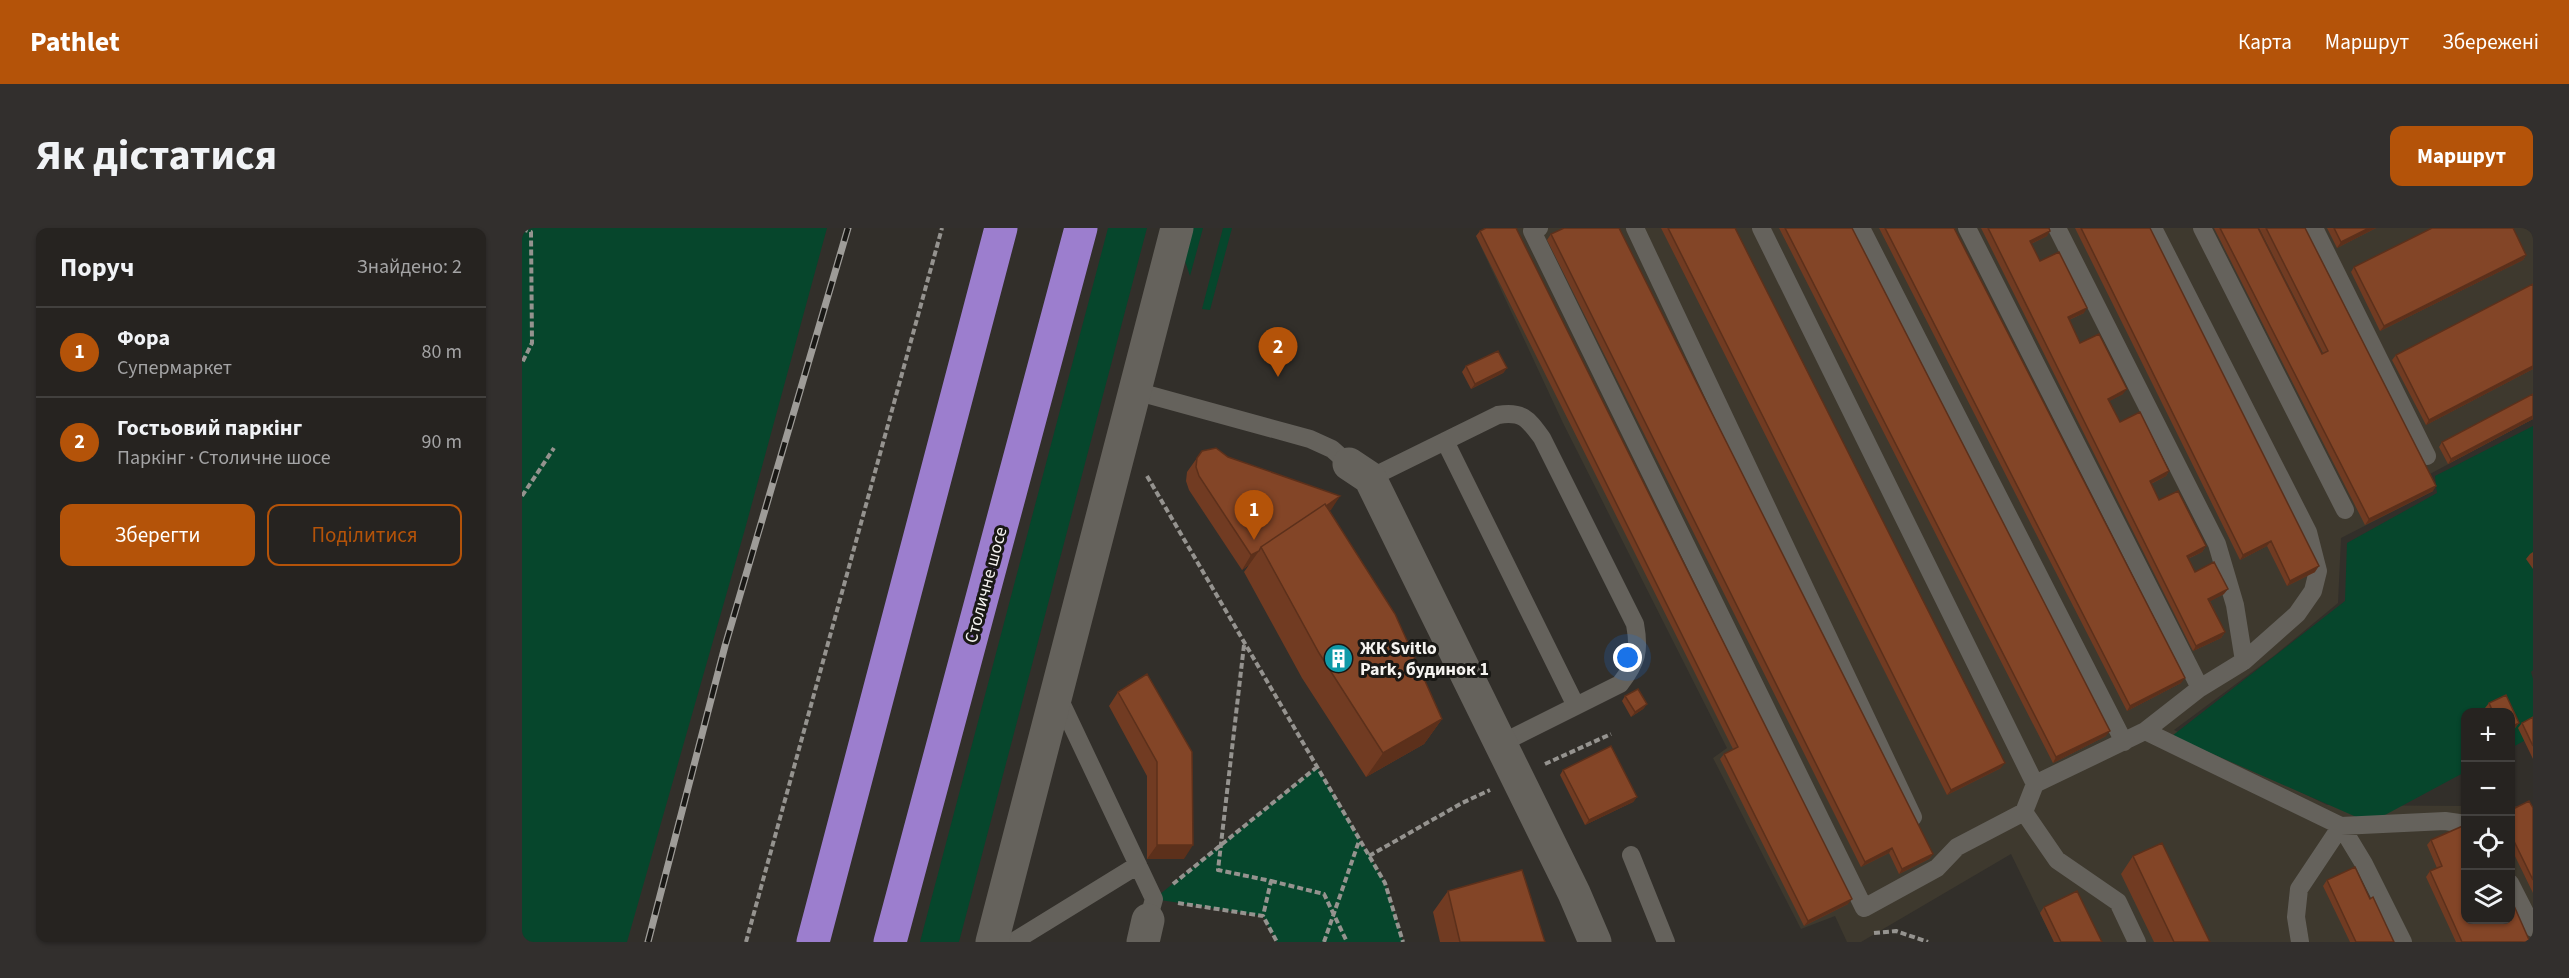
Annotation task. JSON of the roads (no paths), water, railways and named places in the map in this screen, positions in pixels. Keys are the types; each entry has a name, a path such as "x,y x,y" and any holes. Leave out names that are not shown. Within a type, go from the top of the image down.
{"highway":[{"path":"813,942 1001,228"},
{"name":"Столичне шосе","path":"890,942 1081,228"}],"street":[{"path":"992,942 1177,228"},
{"path":"1359,471 1574,892 1594,942"}],"lane":[{"path":"1539,228 1532,231 1864,908 1937,868 1957,847 2024,812 2036,784 2145,731 2200,688 2244,661 2297,614 2313,591 2318,571 2308,532 2153,228"},
{"path":"1635,228 1937,868"},
{"path":"1761,228 2036,784"},
{"path":"1861,228 2124,742"},
{"path":"1967,228 2200,688"},
{"path":"2057,228 2217,544 2235,605 2244,661"},
{"path":"2202,228 2344,510"},
{"path":"2314,228 2427,456"},
{"path":"1135,391 1310,439 1332,449 1359,471 1445,441 1498,415 1514,412 1528,420 1542,438 1635,624 1638,644 1634,667 1620,684 1500,744"},
{"path":"1445,441 1576,706"},
{"path":"1056,692 1138,865 1148,920"},
{"path":"2145,731 2341,825 2445,821 2461,823"},
{"path":"2024,812 2057,860 2118,902 2137,942"},
{"path":"2301,942 2296,917 2299,889 2341,825"},
{"path":"2341,825 2364,864 2403,942"},
{"path":"1631,855 1666,942"},
{"path":"1013,942 1138,865"},
{"path":"2515,891 2533,928"}],"railway":[{"path":"648,942 725,646 848,228"}],"place":[{"name":"Гостьовий паркінг","path":"1278,377"},
{"name":"Фора","path":"1254,540"},
{"name":"ЖК Svitlo Park, будинок 1","path":"1339,658"}]}
